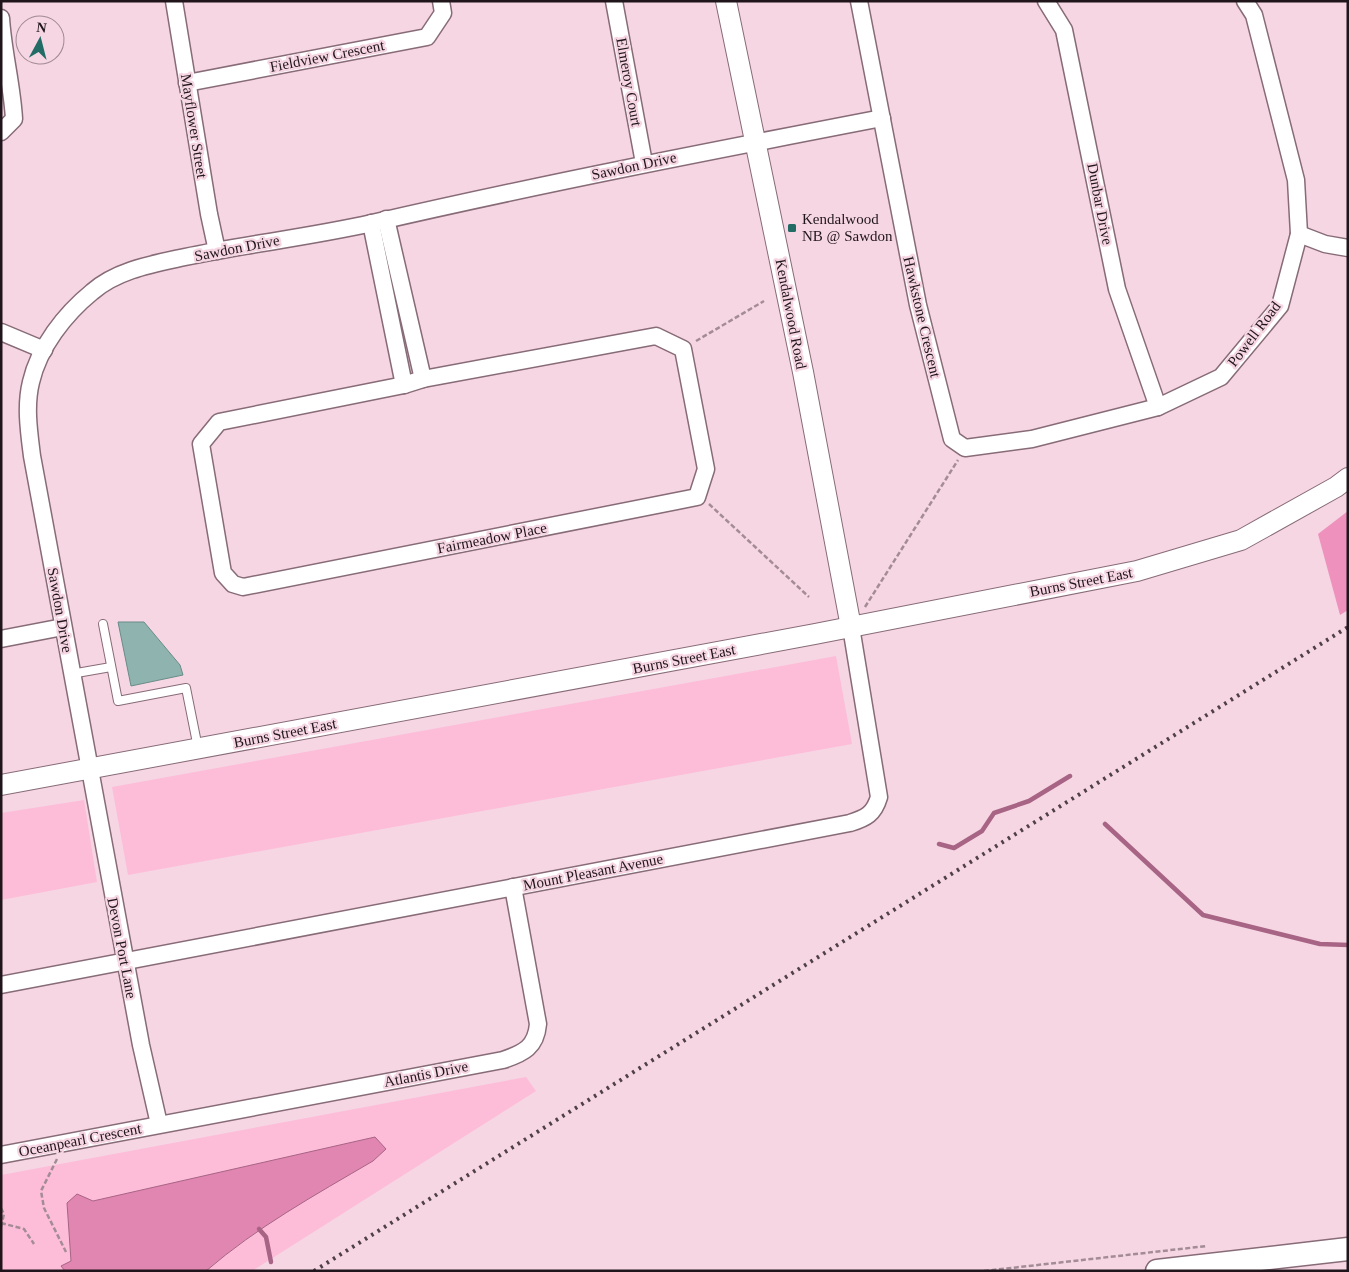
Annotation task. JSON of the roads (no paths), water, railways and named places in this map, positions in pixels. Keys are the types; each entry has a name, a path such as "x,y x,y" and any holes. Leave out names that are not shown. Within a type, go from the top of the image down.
{"main road":[{"path":"1158,1271 1348,1249"}],"street":[{"name":"Mayflower Street","path":"174,1 209,214 217,250"},
{"name":"Fieldview Crescent","path":"187,83 427,37 443,13 441,1"},
{"name":"Elmeroy Court","path":"614,1 644,163"},
{"name":"Kendalwood Road","path":"726,1 756,142 851,627"},
{"name":"Hawkstone Crescent","path":"859,1 918,305 952,439 965,448"},
{"name":"Dunbar Drive","path":"1046,1 1064,30 1117,288 1158,407"},
{"name":"Powell Road","path":"965,448 1032,439 1158,407 1221,377 1280,306 1299,234 1296,180 1254,14 1246,1"},
{"path":"1,18 2,44 12,91 14,118 1,132"},
{"name":"Sawdon Drive","path":"89,770 32,456 28,417 30,382 44,350 59,325 93,290 134,268 217,250 378,221 644,163 882,118"},
{"path":"378,221 423,379"},
{"path":"378,221 404,385"},
{"path":"1299,234 1325,244 1348,248"},
{"path":"1,332 44,350"},
{"name":"Fairmeadow Place","path":"656,336 683,349 706,469 697,497 243,588 233,584 223,573 202,444 219,422 404,385 423,379 656,336"},
{"name":"Burns Street East","path":"1,786 851,627 1137,571 1242,540 1348,478"},
{"path":"1,639 62,627"},
{"name":"Mount Pleasant Avenue","path":"125,961 850,823 870,814 877,804 879,788 851,627"},
{"name":"Devon Port Lane","path":"89,770 140,1045 159,1124"},
{"name":"Atlantis Drive","path":"159,1124 503,1060 526,1050 534,1042 538,1024 513,887"},
{"path":"1,985 125,961"},
{"name":"Oceanpearl Crescent","path":"1,1155 159,1124"}],"lane":[{"path":"102,624 118,701 186,688 198,750"},
{"path":"71,674 111,666"}],"waterway":[{"path":"939,844 954,848 982,831 994,813 1029,801 1070,776"},
{"path":"1105,824 1203,915 1320,944 1348,945"},
{"path":"259,1229 266,1237 271,1262"}],"railway":[{"path":"314,1271 1348,627"}],"place":[{"name":"Kendalwood NB @ Sawdon","path":"792,228"}]}
